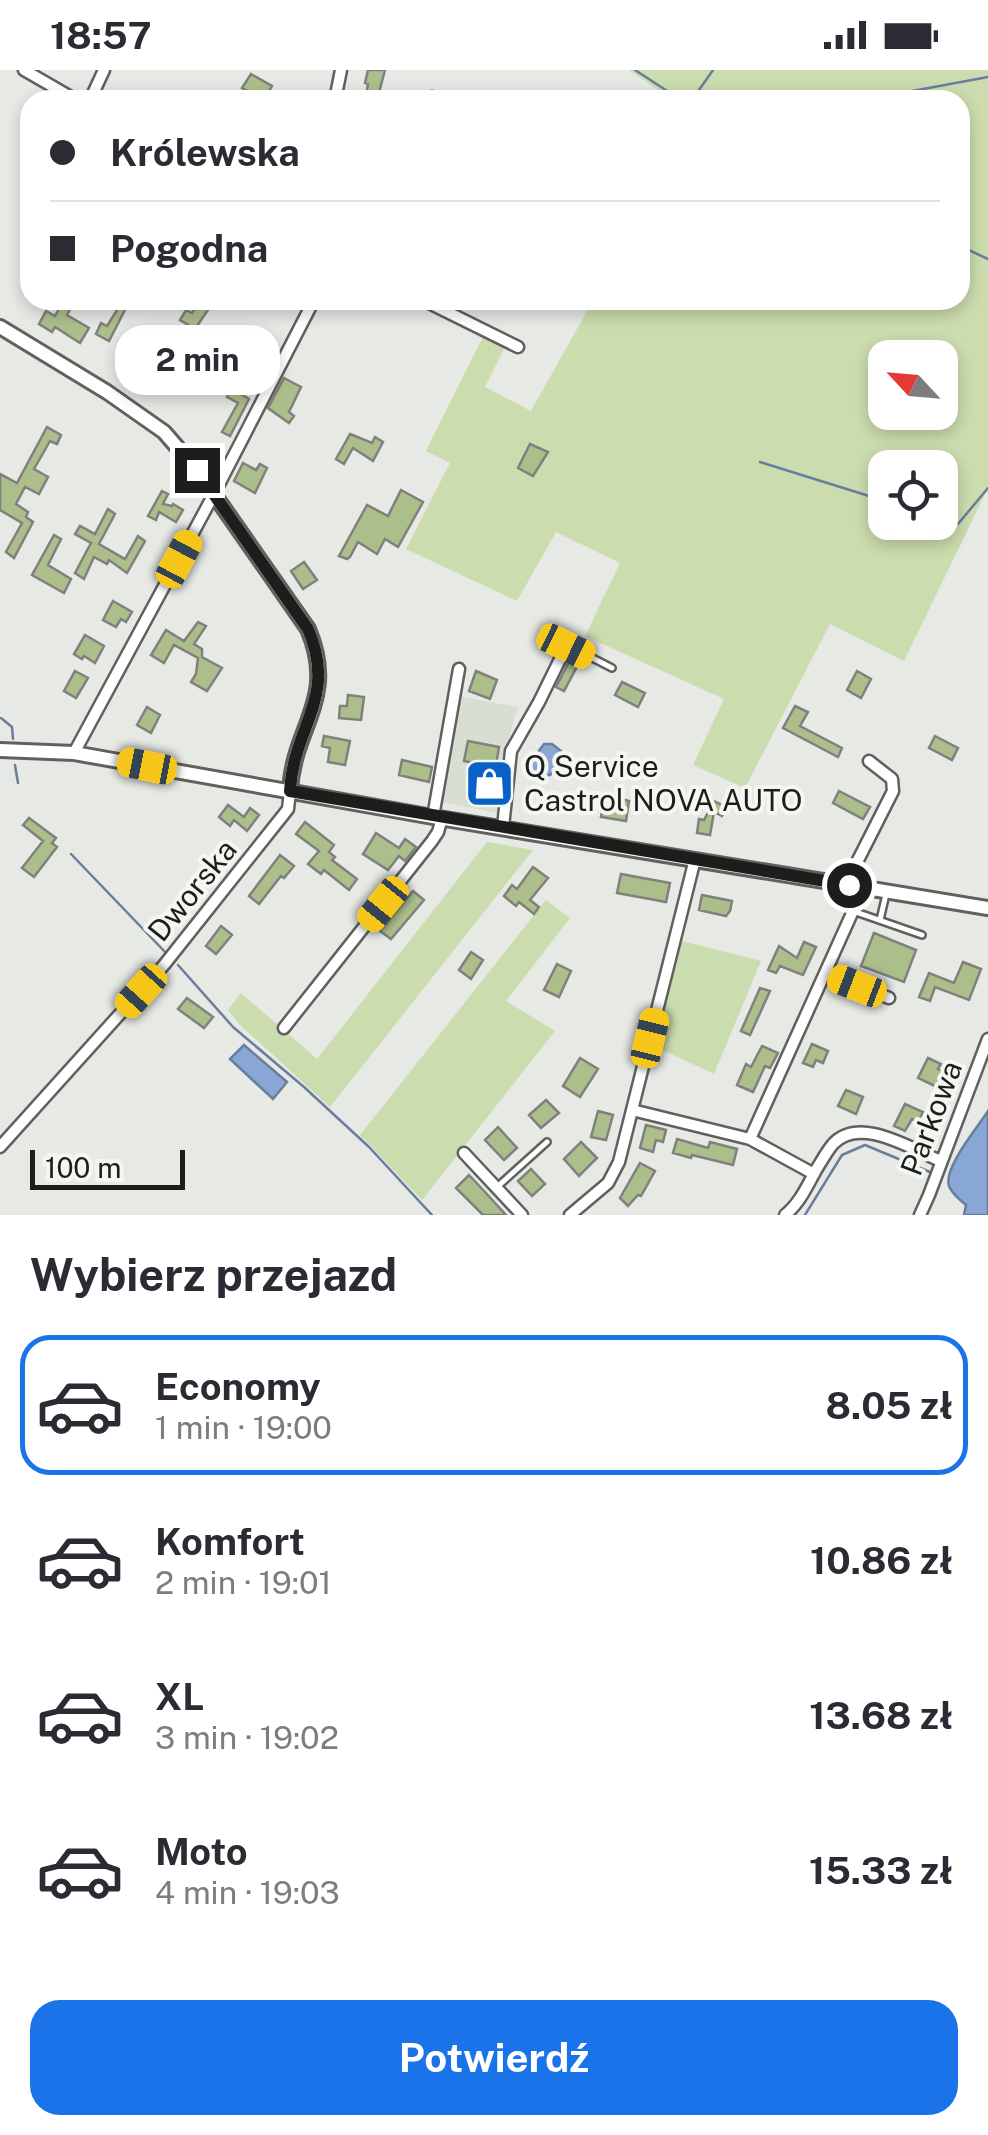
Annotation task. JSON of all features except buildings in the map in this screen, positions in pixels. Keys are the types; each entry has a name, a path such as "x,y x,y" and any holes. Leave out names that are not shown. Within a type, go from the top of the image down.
{"street":[{"path":"24,70 59,90"},
{"path":"74,752 309,310"},
{"path":"443,310 518,347"},
{"path":"0,328 147,418 181,449 308,629 320,678 291,774 290,791"},
{"path":"502,827 510,750 566,646"},
{"path":"284,1028 438,832 458,669"},
{"path":"0,750 74,752 437,818 988,908"},
{"path":"750,1139 853,911 853,870 894,791 892,779 869,761"},
{"name":"Dworska","path":"0,1147 177,950 288,809 290,791"},
{"path":"570,1215 614,1173 695,859"},
{"path":"825,973 889,998"},
{"name":"Parkowa","path":"920,1215 988,1039"},
{"path":"632,1110 750,1139 814,1174"},
{"path":"786,1215 800,1200 833,1144 857,1131 872,1133 941,1162"},
{"path":"464,1153 522,1215"}],"lane":[{"path":"566,646 612,668"},
{"path":"880,920 886,892"},
{"path":"853,911 922,936"},
{"path":"497,1188 547,1142"}],"shaded area":[{"path":"458,696 518,707 508,742 499,813 439,802"}],"green space":[{"path":"629,70 988,70 988,488 904,661 830,624 745,788 693,765 724,699 585,636 620,563 556,532 517,601 406,549 450,463 426,451 483,337 505,347 485,387 531,411 588,310 970,310 970,90 658,90"},
{"path":"487,842 533,850 330,1107 228,1010 241,993 317,1059"},
{"path":"546,900 570,918 506,1001 555,1031 422,1200 360,1135"},
{"path":"682,941 761,961 714,1074 654,1046"}],"water":[{"path":"544,744 552,744 561,751 558,765 550,775 528,777 524,763"},
{"path":"244,1045 287,1082 273,1099 230,1059"},
{"path":"988,1111 988,1215 964,1215 966,1205 949,1186 951,1169"}],"waterway":[{"path":"635,70 666,90"},
{"path":"699,90 713,70"},
{"path":"918,90 988,77"},
{"path":"970,251 988,259"},
{"path":"760,462 868,496"},
{"path":"958,524 988,488"},
{"path":"1,718 12,727 13,739"},
{"path":"15,765 18,783"},
{"path":"71,854 167,954"},
{"path":"178,965 233,1027 369,1147 432,1215"},
{"path":"805,1215 842,1155 865,1145 930,1172"}],"place":[{"name":"Q Service Castrol NOVA AUTO","path":"489,783"}],"route":[{"path":"197,470 308,629 314,644 320,678 294,762 290,791 849,885"}]}
